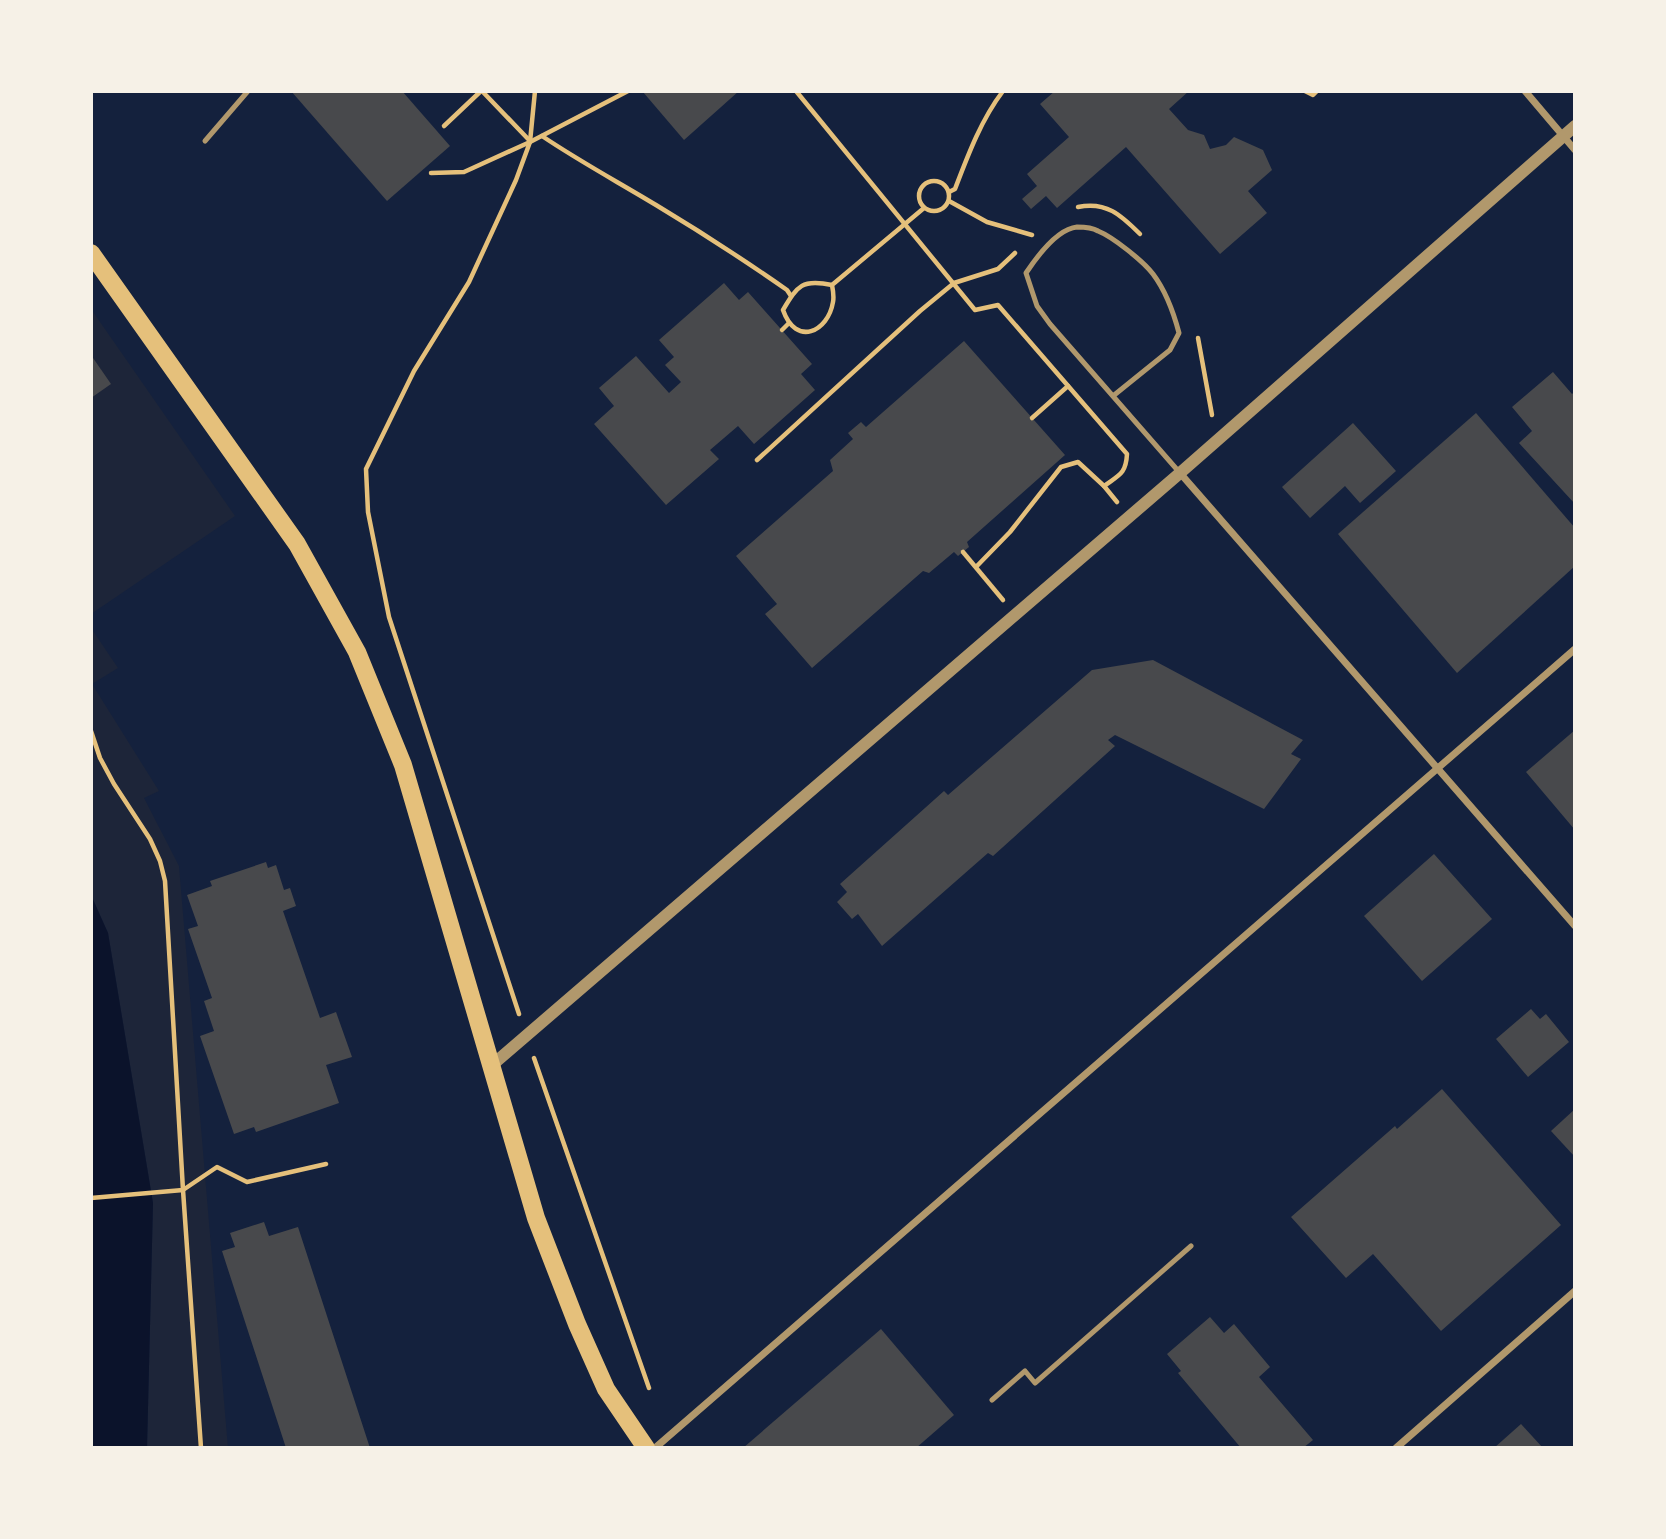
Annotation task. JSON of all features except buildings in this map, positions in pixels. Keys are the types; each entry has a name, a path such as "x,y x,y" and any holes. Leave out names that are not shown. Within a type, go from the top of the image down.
{"main road":[{"path":"91,253 297,544 357,652 403,765 536,1218 577,1324 606,1388 646,1448"}],"street":[{"path":"1525,91 1575,150"},
{"path":"491,1066 1180,473 1575,126"},
{"path":"1180,473 1575,926"},
{"path":"655,1448 1575,649"},
{"path":"1396,1448 1575,1290"}],"lane":[{"path":"205,141 248,91"},
{"path":"1113,396 1170,350 1179,333 1173,312 1153,274 1126,249 1097,230 1075,227 1053,239 1026,273 1037,306 1043,315 1113,396 1180,473"},
{"path":"992,1400 1025,1371 1035,1383 1191,1246"}],"path":[{"path":"444,126 482,91 530,142"},
{"path":"535,91 530,142 516,180 469,282 414,371 366,469 368,512 389,617 526,1036 649,1388"},
{"path":"431,173 464,172 530,142 628,91"},
{"path":"796,91 975,310 998,305 1127,454 1124,471 1104,486"},
{"path":"949,192 955,189 969,151 994,102 1003,91"},
{"path":"1304,91 1313,95 1317,91"},
{"path":"542,136 725,248 787,290 791,296"},
{"path":"934,181 946,186 949,192 949,201 945,208 940,210 930,211 920,203 919,192 924,185 934,181"},
{"path":"949,201 987,222 1033,235"},
{"path":"832,285 924,208"},
{"path":"818,282 832,285 834,301 825,322 809,332 800,332 789,323 783,310 791,296 803,284 818,282"},
{"path":"782,330 789,323"},
{"path":"1032,418 1068,386"},
{"path":"975,567 1010,532 1061,467 1078,462 1104,486 1129,516"},
{"path":"963,552 1015,614"},
{"path":"91,731 100,758 114,785 155,850 165,881 201,1448"},
{"path":"91,1198 183,1190 217,1167 247,1182 326,1164"}],"shaded area":[{"path":"91,309 235,516 91,614"},
{"path":"91,628 118,668 92,684 159,791 144,798 179,866 228,1448 147,1448 153,1203 108,933 91,895"},
{"path":"91,895 108,933 153,1203 147,1448 91,1448"}]}
